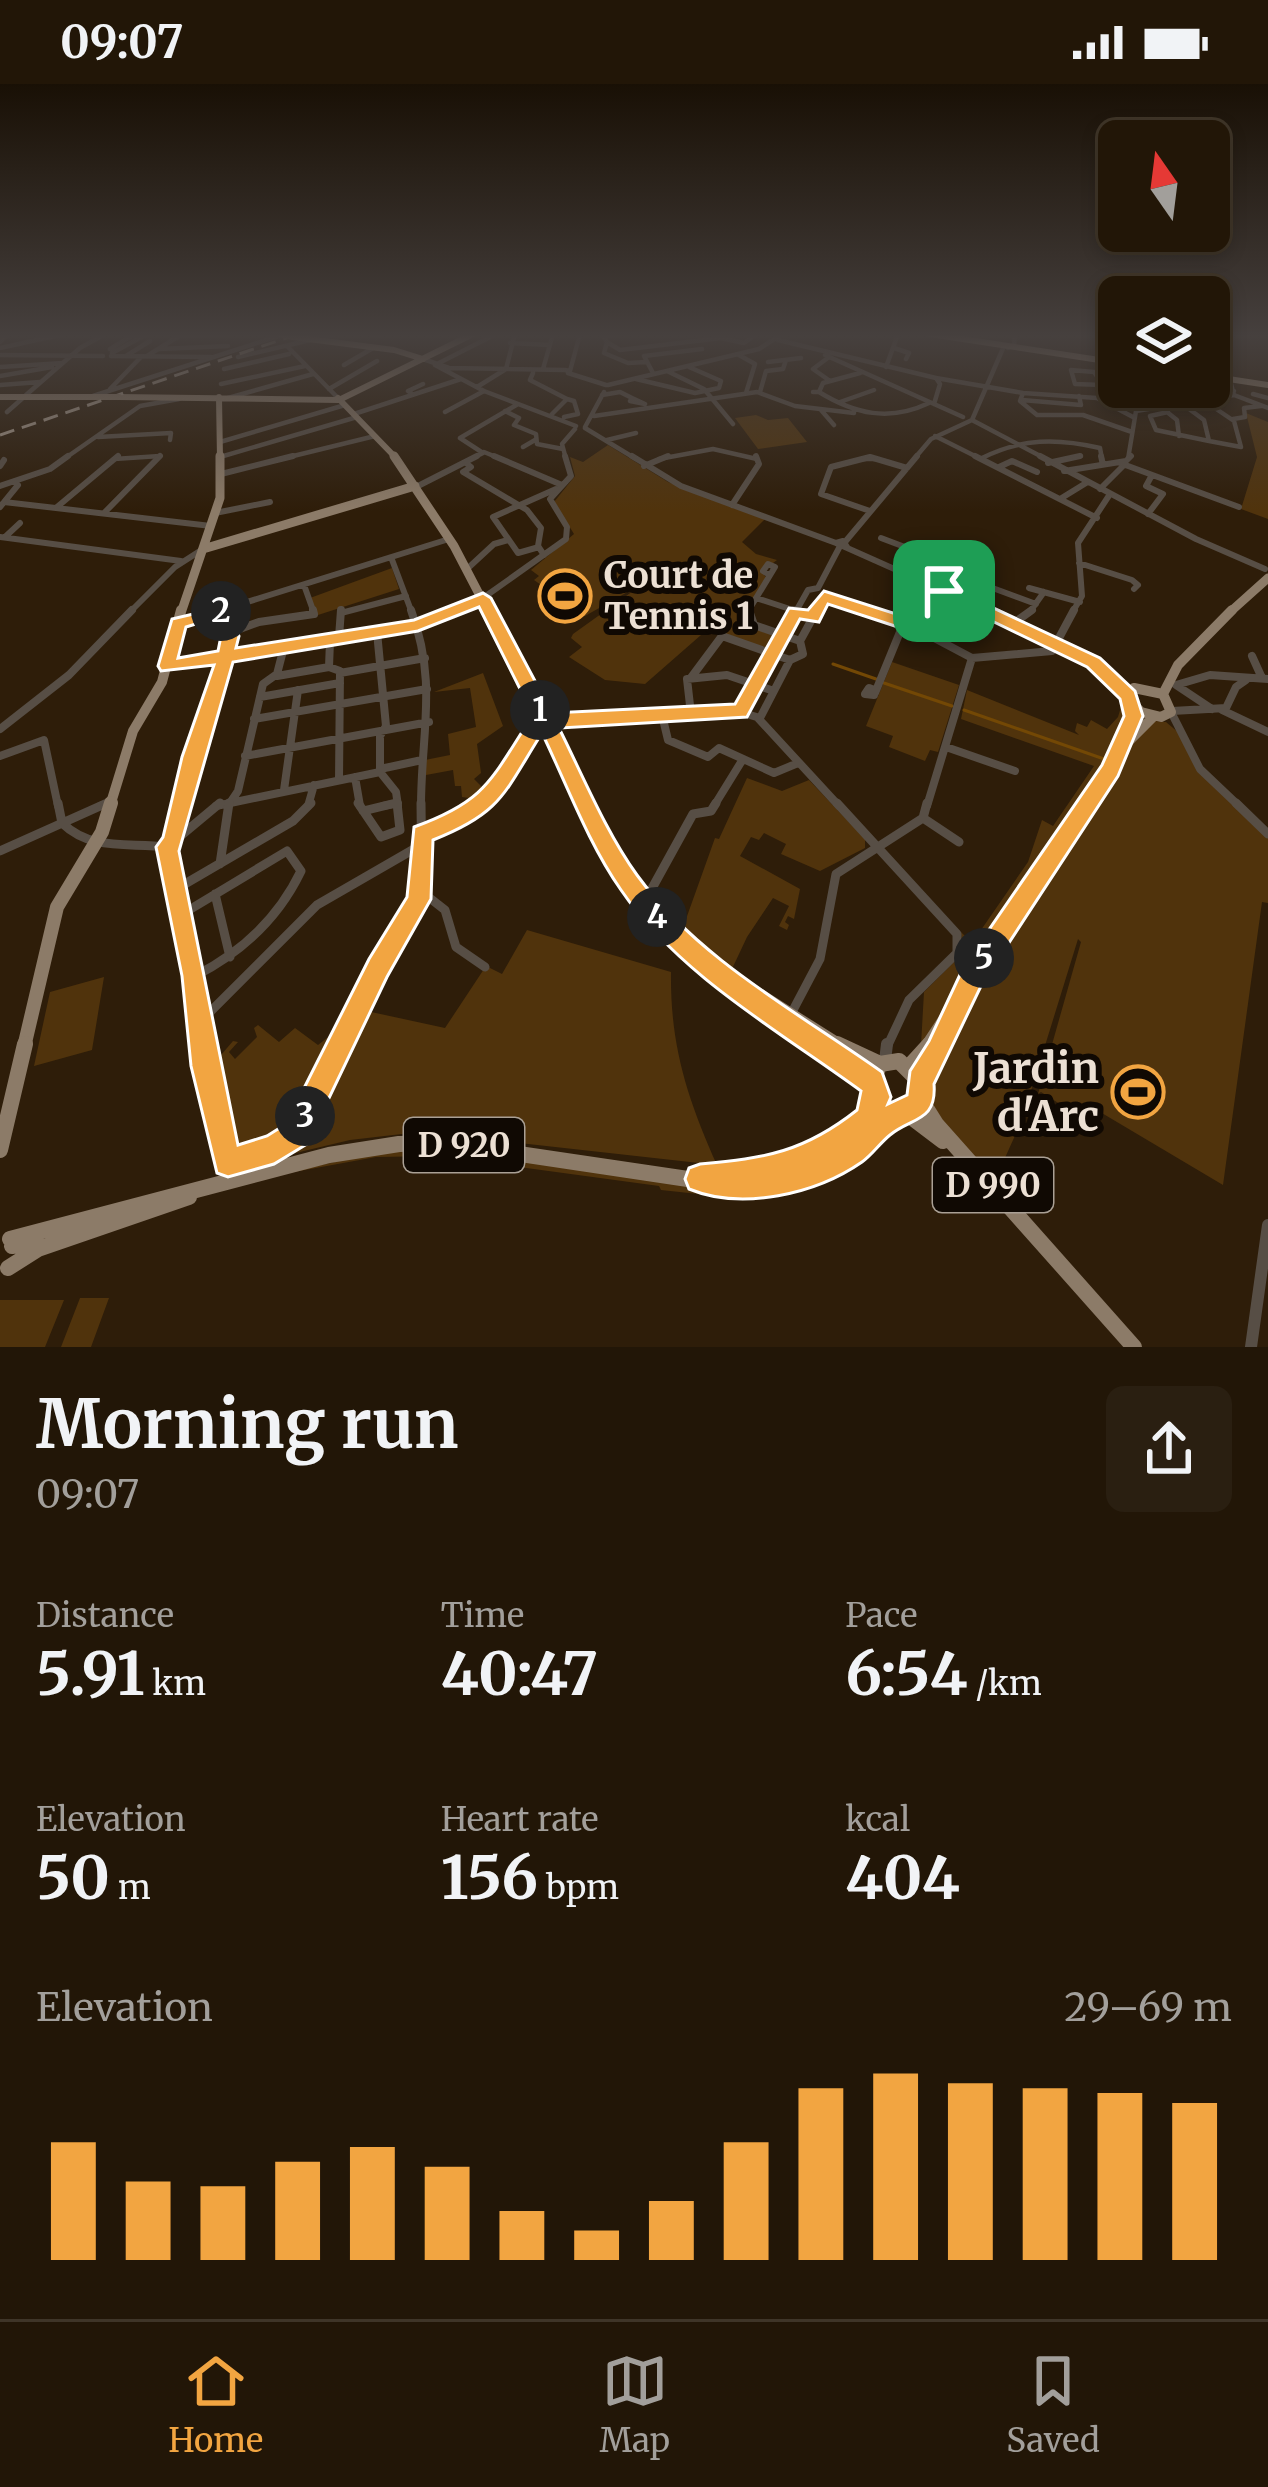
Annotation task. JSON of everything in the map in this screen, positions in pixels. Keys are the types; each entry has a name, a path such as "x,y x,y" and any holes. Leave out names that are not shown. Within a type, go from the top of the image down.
{"main road":[{"path":"16,393 340,401 376,436 449,539 620,867 644,902 699,958 858,1058 902,1072"},
{"path":"222,398 340,401 355,393"},
{"path":"0,1150 2,1119 57,907 96,844 133,731 167,666 209,543 221,474 222,398"},
{"path":"209,543 416,487"},
{"path":"874,1090 939,1051 973,975 1115,759 1132,724 1134,694 1194,649 1266,574"},
{"path":"1115,759 1165,709 1166,682 1194,649"},
{"path":"1134,694 1165,709"},
{"path":"1134,694 1165,709"},
{"path":"761,998 901,1113 921,1121 1065,1270"},
{"path":"901,1113 902,1072"},
{"name":"D 990","path":"902,1072 936,1124 1125,1344"},
{"name":"D 920","path":"700,1179 770,1172 818,1156 860,1130 874,1090"},
{"name":"D 920","path":"5,1237 47,1240 229,1172 365,1148 446,1143 751,1185 805,1173 851,1152 901,1113"},
{"name":"D 920","path":"4,1274 38,1250 229,1172"},
{"path":"4,1274 5,1237"}],"street":[{"path":"7,412 28,393"},
{"path":"102,396 105,393"},
{"path":"102,396 112,393"},
{"path":"222,393 222,398 241,393"},
{"path":"295,393 299,398"},
{"path":"220,442 340,401 333,393"},
{"path":"220,457 355,416 405,393"},
{"path":"445,412 474,393"},
{"path":"490,393 583,427 643,466 842,545 1057,642 1134,694"},
{"path":"558,393 574,401 578,414 562,418"},
{"path":"583,427 604,393"},
{"path":"619,393 662,406"},
{"path":"621,393 632,397"},
{"path":"662,406 667,393"},
{"path":"709,393 733,424"},
{"path":"167,666 418,625 483,598 568,535 550,506 571,474 564,440 583,427 662,406 746,393"},
{"path":"762,393 795,406 854,413 914,410 933,401 936,393"},
{"path":"809,406 816,393"},
{"path":"818,393 854,413"},
{"path":"839,403 866,393"},
{"path":"908,393 1017,443 1048,464 1266,574"},
{"path":"758,718 790,660 803,654 800,640 842,545 934,436 966,418 982,393"},
{"path":"1014,393 1081,405 1079,396 1097,398 1097,393"},
{"path":"1230,394 1265,407"},
{"path":"1253,394 1268,398"},
{"path":"1022,396 1037,415 1086,416 1116,408 1132,417"},
{"path":"0,486 50,469 140,406 184,398"},
{"path":"553,414 566,400"},
{"path":"518,404 460,439 560,487"},
{"path":"1215,408 1232,419 1245,417 1244,408 1265,407"},
{"path":"821,408 834,425"},
{"path":"1100,489 1132,454 1132,417 1142,408"},
{"path":"1160,408 1177,420 1179,436"},
{"path":"1186,408 1204,420 1209,441"},
{"path":"505,411 517,416 514,425 536,434 536,440"},
{"path":"1168,412 1152,415 1150,421 1158,432 1240,447 1232,419"},
{"path":"1086,416 1105,426 1132,431"},
{"path":"97,436 171,433 170,440"},
{"path":"605,441 621,433 636,433"},
{"path":"221,474 376,436"},
{"path":"934,436 1096,518"},
{"path":"981,459 1017,443 1052,437 1098,447 1104,451 1103,465"},
{"path":"536,440 548,449 563,449"},
{"path":"523,447 536,440"},
{"path":"643,466 665,455 715,447 756,455 759,464 732,505"},
{"path":"416,487 484,452"},
{"path":"56,508 118,456 160,456 104,513"},
{"path":"1029,483 1048,464 1081,456"},
{"path":"870,511 821,494 834,465 869,457 907,468"},
{"path":"997,467 1010,460 1036,472"},
{"path":"465,463 471,467 463,472 519,506 541,528 542,551"},
{"path":"1064,471 1122,464 1239,507"},
{"path":"1148,514 1163,494 1146,486 1152,475"},
{"path":"2,504 20,481"},
{"path":"1060,499 1086,482"},
{"path":"542,551 518,554 513,540 493,517 544,490 560,487"},
{"path":"740,712 808,590 904,622 972,658 1049,652 1080,602 1078,543 1110,494"},
{"path":"215,513 270,502"},
{"path":"2,504 211,526"},
{"path":"2,537 20,523"},
{"path":"2,537 183,562"},
{"path":"881,538 954,574 1036,604"},
{"path":"178,624 449,539"},
{"path":"467,569 494,544 508,540"},
{"path":"0,729 69,675 183,562 209,543"},
{"path":"221,610 228,631 226,657 192,757 170,845 195,976 205,1066 229,1172 296,1134 422,892 422,760 429,722 425,658 418,625 391,557"},
{"path":"1079,563 1132,580 1138,586 1134,589"},
{"path":"874,690 921,580 934,564"},
{"path":"954,574 962,565"},
{"path":"770,575 747,613 754,625 800,640"},
{"path":"228,631 314,614 303,585"},
{"path":"1029,588 1080,602"},
{"path":"967,603 976,592"},
{"path":"1014,623 1044,592"},
{"path":"329,668 341,610 406,596"},
{"path":"756,598 813,617"},
{"path":"355,777 356,800 380,837 400,830 396,793 380,770 386,696 377,632"},
{"path":"691,714 690,679 717,637 790,660"},
{"path":"275,677 284,647"},
{"path":"1252,656 1265,679"},
{"path":"260,697 425,658"},
{"path":"791,1015 820,959 836,874 923,818 972,658"},
{"path":"220,864 229,801 238,791 265,680 338,668 338,780"},
{"path":"1265,679 1208,673 1178,683 1217,709 1268,732"},
{"path":"690,679 727,675 774,691"},
{"path":"1165,709 1217,709 1230,704 1236,686 1246,680"},
{"path":"254,719 427,689"},
{"path":"284,790 298,690"},
{"path":"1165,709 1200,769 1268,834"},
{"path":"201,1021 317,905 487,802 544,718 740,712 758,718 953,928 959,947 918,987 890,1030 902,1072"},
{"path":"662,715 665,735 673,743 708,757 719,748 774,773 798,763"},
{"path":"245,756 429,722"},
{"path":"0,755 44,740 62,823 70,834 96,844 170,845 205,812 229,801 422,760"},
{"path":"946,747 1015,771"},
{"path":"644,902 693,814 711,811 743,759"},
{"path":"178,888 301,815 312,802 314,784"},
{"path":"0,851 112,801"},
{"path":"363,811 398,803"},
{"path":"923,818 959,842"},
{"path":"184,913 287,851 302,871 292,894 230,959 195,976"},
{"path":"422,892 445,910 456,946 485,967"},
{"path":"215,894 230,959"},
{"path":"1251,1347 1268,1225"}],"shaded area":[{"path":"1246,413 1268,422 1268,519 1241,509 1257,457"},
{"path":"756,415 768,420 788,418 807,442 758,449 735,418"},
{"path":"608,445 668,482 765,519 742,542 756,554 777,560 761,572 767,578 746,613 753,626 778,637 771,650 709,628 645,684 605,680 569,657 582,647 571,638 573,634 647,581 585,616 534,580 539,576 531,570 574,534 554,502 575,476 570,457 583,462"},
{"path":"392,568 399,589 318,615 310,598"},
{"path":"892,662 959,685 938,752 930,750 925,761 889,747 893,736 866,726"},
{"path":"483,673 503,726 477,744 481,773 474,779 490,795 483,800 462,797 453,770 426,775 425,760 450,755 448,734 476,727 470,688 434,692"},
{"path":"1099,676 1121,691 1131,710 1109,763 921,1045 924,992 963,953 961,932 972,943 1028,862 1042,820 1053,826 1094,766 961,719 967,690 1079,735 1077,723 1087,727 1091,720 1107,729 1118,717 1123,700"},
{"path":"1155,721 1166,722 1179,733 1197,769 1268,838 1268,903 1262,902 1223,1185 1090,1106 1085,1120 1038,1094 1081,942 1078,939 1022,1120 995,1180 931,1109 928,1074 943,1058 974,990 1041,889 1038,886 1140,730"},
{"path":"747,778 782,791 809,780 865,839 865,848 820,871 781,854 786,844 764,833 759,840 751,837 740,856 800,889 794,919 788,916 785,922 787,930 779,926 789,906 773,898 731,971 681,933 715,838 719,839"},
{"path":"527,930 671,972 682,1071 717,1165 419,1132 350,1140 287,1155 362,1010 445,1028 486,966 502,974"},
{"path":"104,977 92,1050 34,1066 50,992"},
{"path":"258,1025 279,1042 295,1028 318,1045 332,1034 329,1040 339,1040 293,1128 283,1140 246,1152 225,1129 212,1064 215,1060 222,1066 221,1055 233,1041 238,1042 229,1052 235,1059 257,1037 254,1028"},
{"path":"438,1150 742,1192 717,1196 661,1190 659,1186 437,1156 376,1157 272,1176 375,1153"},
{"path":"80,1298 109,1298 91,1347 61,1347"},
{"path":"0,1300 64,1300 45,1347 0,1347"}],"waterway":[{"path":"833,664 876,679"},
{"path":"884,683 952,706"},
{"path":"964,710 1104,759"}],"railway":[{"path":"0,435 124,393"}],"place":[{"name":"Court de Tennis 1","path":"565,596"},
{"name":"Jardin d'Arc","path":"1138,1092"}],"route":[{"path":"944,591 921,580 904,622 824,597 813,617 795,612 740,712 550,721 545,720 543,715 542,713 483,598 432,622 327,642 284,647 226,657 167,666 178,624 221,610 230,636 226,657 192,757 173,843 167,847 200,1004 205,1066 228,1162 274,1149 296,1134 378,968 419,899 422,834 461,819 487,802 501,787 543,715 545,720 575,781 627,880 649,908 699,958 761,998 872,1082 877,1097 873,1110 860,1130 832,1149 770,1172 700,1179 751,1185 784,1180 836,1161 886,1119 912,1111 921,1100 920,1081 973,975 1110,770 1134,716 1128,696 1093,662 944,591"}]}
